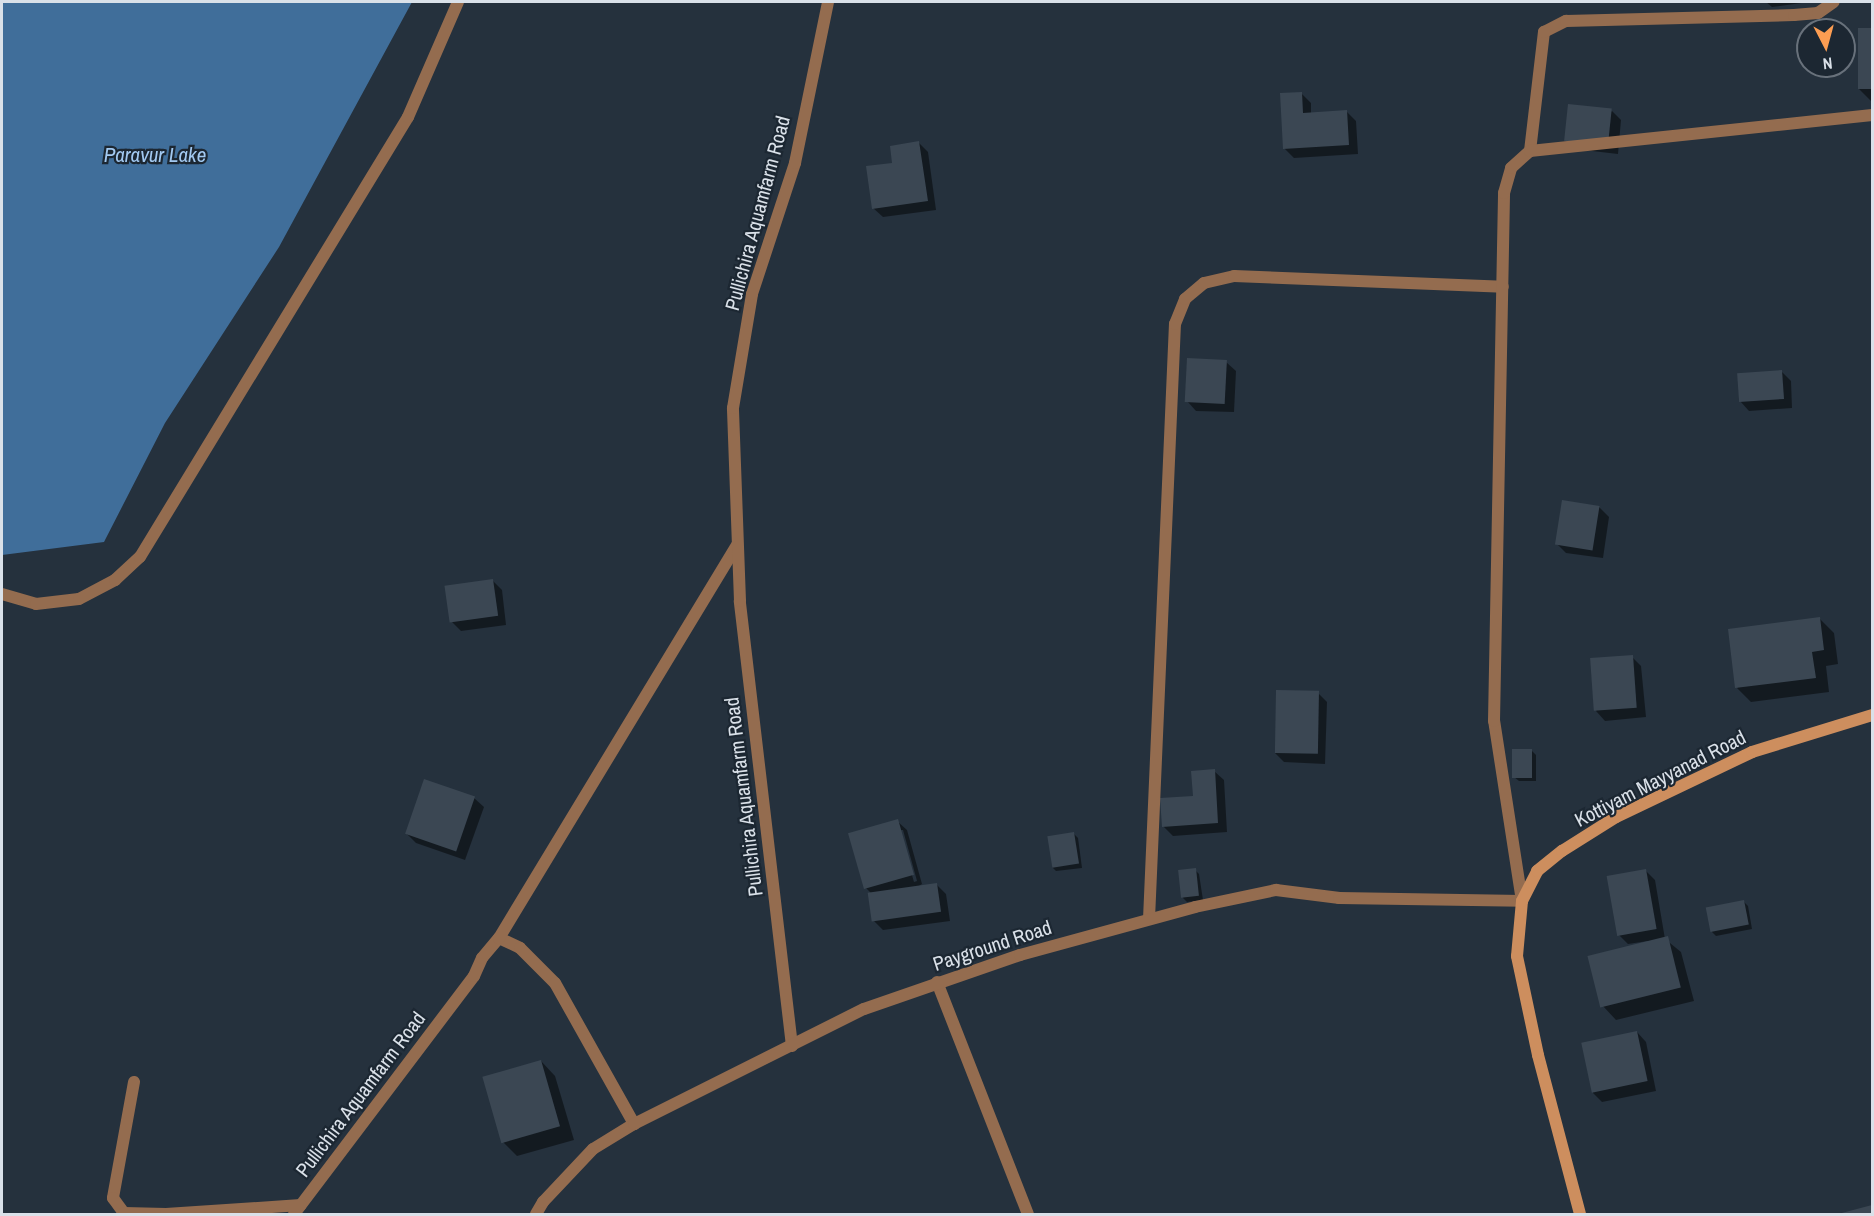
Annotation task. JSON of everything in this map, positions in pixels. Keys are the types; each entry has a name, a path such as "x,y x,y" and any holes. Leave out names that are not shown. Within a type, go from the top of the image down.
{"main road":[{"name":"Kottiyam Mayyanad Road","path":"1580,1215 1538,1056 1517,956 1522,900 1537,871 1562,851 1616,817 1752,752 1872,715"}],"street":[{"path":"2,594 36,604 79,599 115,580 140,557 408,117 458,2"},
{"name":"Pullichira Aquamfarm Road","path":"792,1046 740,601 733,408 752,294 795,163 828,2"},
{"path":"1530,151 1544,32 1566,21 1802,14 1818,12 1834,2"},
{"path":"1522,900 1494,721 1504,193 1511,168 1530,151 1872,115"},
{"path":"1149,919 1175,324 1185,299 1204,283 1234,276 1503,287"},
{"name":"Pullichira Aquamfarm Road","path":"297,1210 474,976 482,958 499,938 738,544"},
{"name":"Payground Road","path":"536,1215 543,1202 593,1149 634,1124 864,1009 1020,955 1149,919 1275,890 1339,898 1522,900"},
{"path":"499,938 520,948 555,983 634,1124"},
{"path":"937,982 1028,1215"},
{"path":"134,1082 113,1198 124,1213 297,1210"}],"water":[{"name":"Paravur Lake","path":"2,2 412,2 279,247 165,423 104,542 2,555"}],"building":[{"path":"1858,28 1872,28 1872,89 1858,89"},
{"path":"1302,92 1303,113 1347,110 1349,145 1283,149 1280,93"},
{"path":"1568,104 1612,109 1608,145 1564,141"},
{"path":"919,141 928,201 872,209 866,166 892,163 890,146"},
{"path":"1187,358 1227,360 1225,404 1185,402"},
{"path":"1782,370 1784,399 1739,402 1737,373"},
{"path":"1562,500 1600,506 1592,550 1555,544"},
{"path":"493,579 498,616 450,622 444,586"},
{"path":"1820,617 1824,650 1812,652 1816,678 1735,688 1728,629"},
{"path":"1633,655 1637,708 1594,711 1590,658"},
{"path":"1276,690 1319,691 1318,754 1275,753"},
{"path":"1512,749 1532,749 1532,778 1512,778"},
{"path":"1215,769 1218,823 1162,827 1160,798 1193,796 1191,771"},
{"path":"424,779 475,797 456,851 405,834"},
{"path":"898,819 914,875 864,889 848,833"},
{"path":"1074,832 1079,864 1052,868 1047,836"},
{"path":"1196,868 1199,896 1181,898 1178,870"},
{"path":"1646,869 1657,929 1617,936 1607,876"},
{"path":"937,883 941,912 872,921 868,893"},
{"path":"1744,900 1749,925 1710,932 1706,907"},
{"path":"1668,936 1681,987 1600,1008 1587,956"},
{"path":"1637,1031 1648,1081 1592,1093 1581,1043"},
{"path":"541,1060 560,1126 501,1143 482,1077"},
{"path":"1872,1205 1872,1214 1838,1214"}]}
